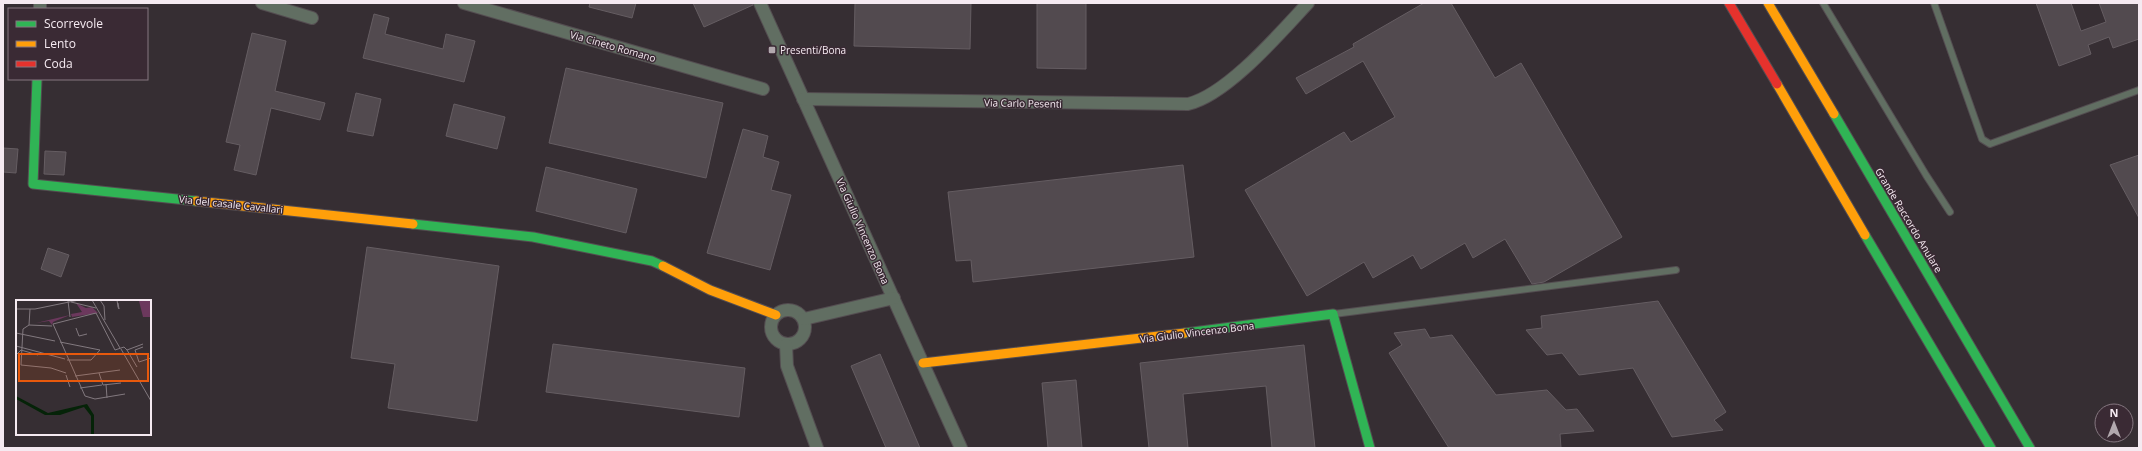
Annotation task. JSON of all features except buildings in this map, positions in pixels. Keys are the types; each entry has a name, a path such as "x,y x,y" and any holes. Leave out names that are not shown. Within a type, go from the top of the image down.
{"main road":[{"path":"1729,3 1991,448"},
{"name":"Grande Raccordo Anulare","path":"1768,3 2030,448"},
{"name":"Via del casale Cavallari","path":"37,80 33,184 533,237 652,261 710,290 776,315"},
{"path":"1333,314 1370,448"},
{"name":"Via Giulio Vincenzo Bona","path":"923,363 1104,344 1333,314"}],"street":[{"path":"262,3 312,18"},
{"name":"Via Cineto Romano","path":"464,3 763,89"},
{"path":"760,3 804,99"},
{"name":"Via Carlo Pesenti","path":"804,99 1188,104 1206,98 1222,88 1308,3"},
{"name":"Via Giulio Vincenzo Bona","path":"804,99 961,448"},
{"path":"804,319 894,298"},
{"path":"785,310 791,310 801,315 804,319 806,330 801,339 786,345 781,343 773,335 771,325 776,315 785,310"},
{"path":"786,345 787,366 817,448"}],"lane":[{"path":"1822,3 1950,212"},
{"path":"1934,3 1982,139 1990,144 2139,90"},
{"path":"1333,314 1676,270"}],"traffic: fast":[{"path":"37,80 33,184 196,201"},
{"path":"1834,114 2030,448"},
{"path":"413,224 533,237 652,261 663,266"},
{"path":"1865,235 1991,448"},
{"path":"1185,333 1333,314 1370,448"}],"traffic: slow":[{"path":"1768,3 1834,114"},
{"path":"1777,84 1865,235"},
{"path":"196,201 413,224"},
{"path":"663,266 710,290 776,315"},
{"path":"923,363 1185,333"}],"traffic: jam":[{"path":"1729,3 1777,84"}],"place":[{"name":"Presenti/Bona","path":"772,50"}]}
